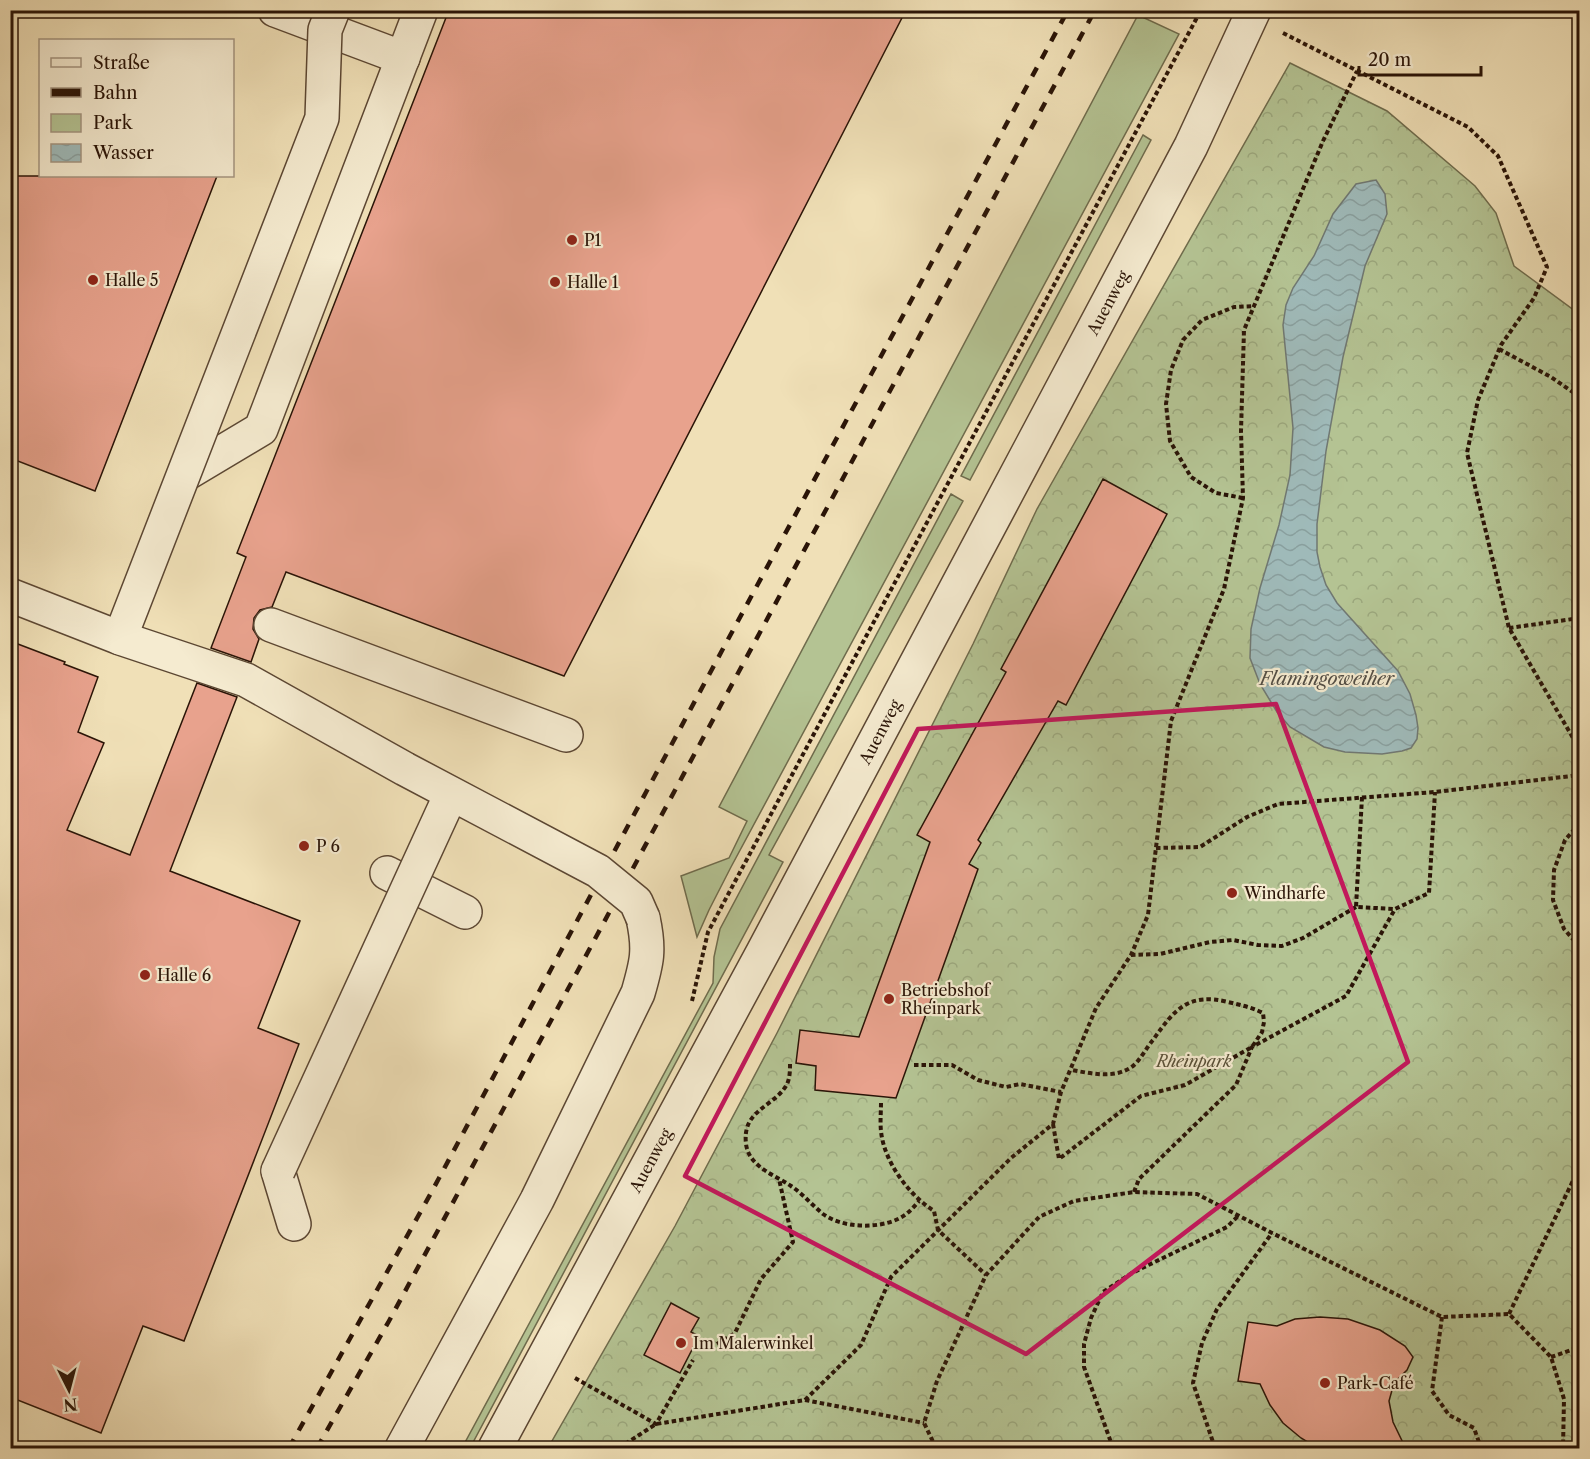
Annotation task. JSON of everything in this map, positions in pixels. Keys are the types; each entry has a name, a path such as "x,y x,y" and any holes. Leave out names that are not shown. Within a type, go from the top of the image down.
{"street":[{"path":"275,10 330,17 403,58"},
{"path":"184,475 261,429 421,10"},
{"name":"Auenweg","path":"495,1449 1191,146 1252,13"},
{"path":"10,595 121,639 322,118 325,30 330,17"},
{"path":"120,638 322,118"},
{"path":"10,595 120,638 246,680 451,794 598,871 636,902 643,918 648,941 646,965 638,993 542,1189 402,1449"},
{"path":"271,625 566,735"},
{"path":"294,1224 278,1171 451,794"},
{"path":"387,873 465,912"}],"path":[{"path":"686,1011 692,1000 708,932 1201,10"},
{"path":"1252,13 1357,71 1468,126 1498,156 1547,267 1534,298 1499,349 1478,400 1467,453 1509,628 1580,750"},
{"path":"1357,71 1323,141 1245,330 1241,431 1243,498 1224,590 1171,721 1148,915 1131,955 1096,1008 1061,1092 1053,1125 1059,1159 1141,1096 1185,1085 1346,996 1395,909"},
{"path":"1243,498 1216,493 1191,477 1170,441 1166,404 1171,370 1183,340 1202,320 1233,307 1255,306"},
{"path":"1499,349 1551,377 1580,398"},
{"path":"1509,628 1580,618"},
{"path":"1155,848 1200,848 1247,818 1278,804 1435,792 1580,775"},
{"path":"1131,955 1160,954 1210,942 1233,940 1258,945 1282,946 1303,938 1356,907 1395,909 1429,893 1435,792"},
{"path":"1356,907 1362,797"},
{"path":"1580,823 1564,840 1554,870 1553,890 1553,900 1564,930 1580,947"},
{"path":"1071,1070 1094,1074 1113,1074 1131,1068 1167,1020 1180,1008 1195,1001 1210,998 1252,1008 1263,1013 1262,1032 1252,1047 1236,1085 1139,1179 1134,1192"},
{"path":"790,1064 786,1086 752,1118 746,1130 746,1145 750,1157 759,1167 798,1190 824,1215 841,1222 870,1226 887,1222 908,1213 919,1201"},
{"path":"914,1065 952,1065 978,1080 1006,1087 1020,1084 1061,1092"},
{"path":"881,1103 881,1132 887,1152 905,1185 919,1201 934,1211 938,1230 986,1275"},
{"path":"805,1400 861,1345 891,1277 1011,1158 1053,1125"},
{"path":"1509,1314 1580,1166"},
{"path":"717,1344 735,1333 761,1279 793,1242 778,1178"},
{"path":"936,1449 924,1423 937,1381 986,1275 1039,1217 1074,1201 1134,1192 1197,1194 1442,1317 1509,1314 1551,1357 1564,1399 1563,1449"},
{"path":"1113,1449 1084,1367 1084,1344 1091,1318 1103,1292 1132,1273 1227,1227 1238,1216"},
{"path":"1215,1449 1193,1383 1202,1343 1217,1309 1272,1233"},
{"path":"1442,1317 1432,1392 1449,1415 1474,1428 1481,1449"},
{"path":"1551,1357 1580,1347"},
{"path":"656,1424 693,1360"},
{"path":"543,1361 656,1424"},
{"path":"619,1449 656,1424 805,1400 924,1423"}],"highlighted area":[{"path":"1276,704 1408,1062 1026,1354 685,1176 918,729"}],"green space":[{"path":"1138,15 1179,34 731,867 697,937 681,876 729,858 747,821 719,807"},
{"name":"Rheinpark","path":"1290,63 1387,111 1475,186 1496,213 1514,266 1579,314 1579,1448 548,1448 675,1226 777,1033 973,644 1037,509"},
{"path":"1143,135 1151,140 970,480 961,476"},
{"path":"951,494 963,501 769,855 783,862 470,1448 462,1448 713,983 714,957 720,929"}],"water":[{"name":"Flamingoweiher","path":"1376,180 1385,194 1387,214 1365,266 1343,357 1326,451 1317,524 1317,552 1326,585 1337,603 1398,671 1410,694 1416,715 1417,739 1411,748 1382,754 1345,752 1324,747 1290,727 1277,712 1260,684 1250,658 1251,629 1290,475 1293,428 1283,325 1286,305 1293,288 1314,256 1333,214 1356,184"}],"building":[{"name":"P1","path":"449,10 906,10 564,676 286,572 272,607 260,610 254,618 253,629 259,639 251,662 211,648 246,557 237,553"},
{"name":"Halle 5","path":"10,176 217,177 95,491 10,458"},
{"path":"1103,479 1167,514 1066,705 1058,701 978,840 981,843 969,864 978,869 896,1098 815,1090 816,1066 796,1063 800,1030 859,1037 930,842 917,835 1006,672 1001,669"},
{"name":"Halle 6","path":"10,641 98,677 78,732 104,743 67,830 130,855 197,683 237,697 170,871 300,921 258,1028 299,1044 184,1341 143,1326 101,1433 10,1397"},
{"name":"Im Malerwinkel","path":"671,1303 699,1318 691,1332 699,1336 680,1373 644,1355"},
{"name":"Park-Café","path":"1320,1317 1348,1319 1380,1330 1405,1346 1413,1357 1407,1370 1394,1383 1389,1401 1393,1422 1406,1449 1319,1449 1283,1423 1270,1405 1260,1384 1238,1381 1248,1322 1277,1326 1295,1319"}],"railway":[{"path":"289,1448 431,1193 1068,10"},
{"path":"317,1448 389,1321 1095,10"}],"place":[{"name":"P1","path":"572,240"},
{"name":"Halle 5","path":"93,280"},
{"name":"Halle 1","path":"555,282"},
{"name":"P 6","path":"304,846"},
{"name":"Windharfe","path":"1232,893"},
{"name":"Halle 6","path":"145,975"},
{"name":"Betriebshof Rheinpark","path":"889,999"},
{"name":"Im Malerwinkel","path":"681,1343"},
{"name":"Park-Café","path":"1325,1383"}]}
